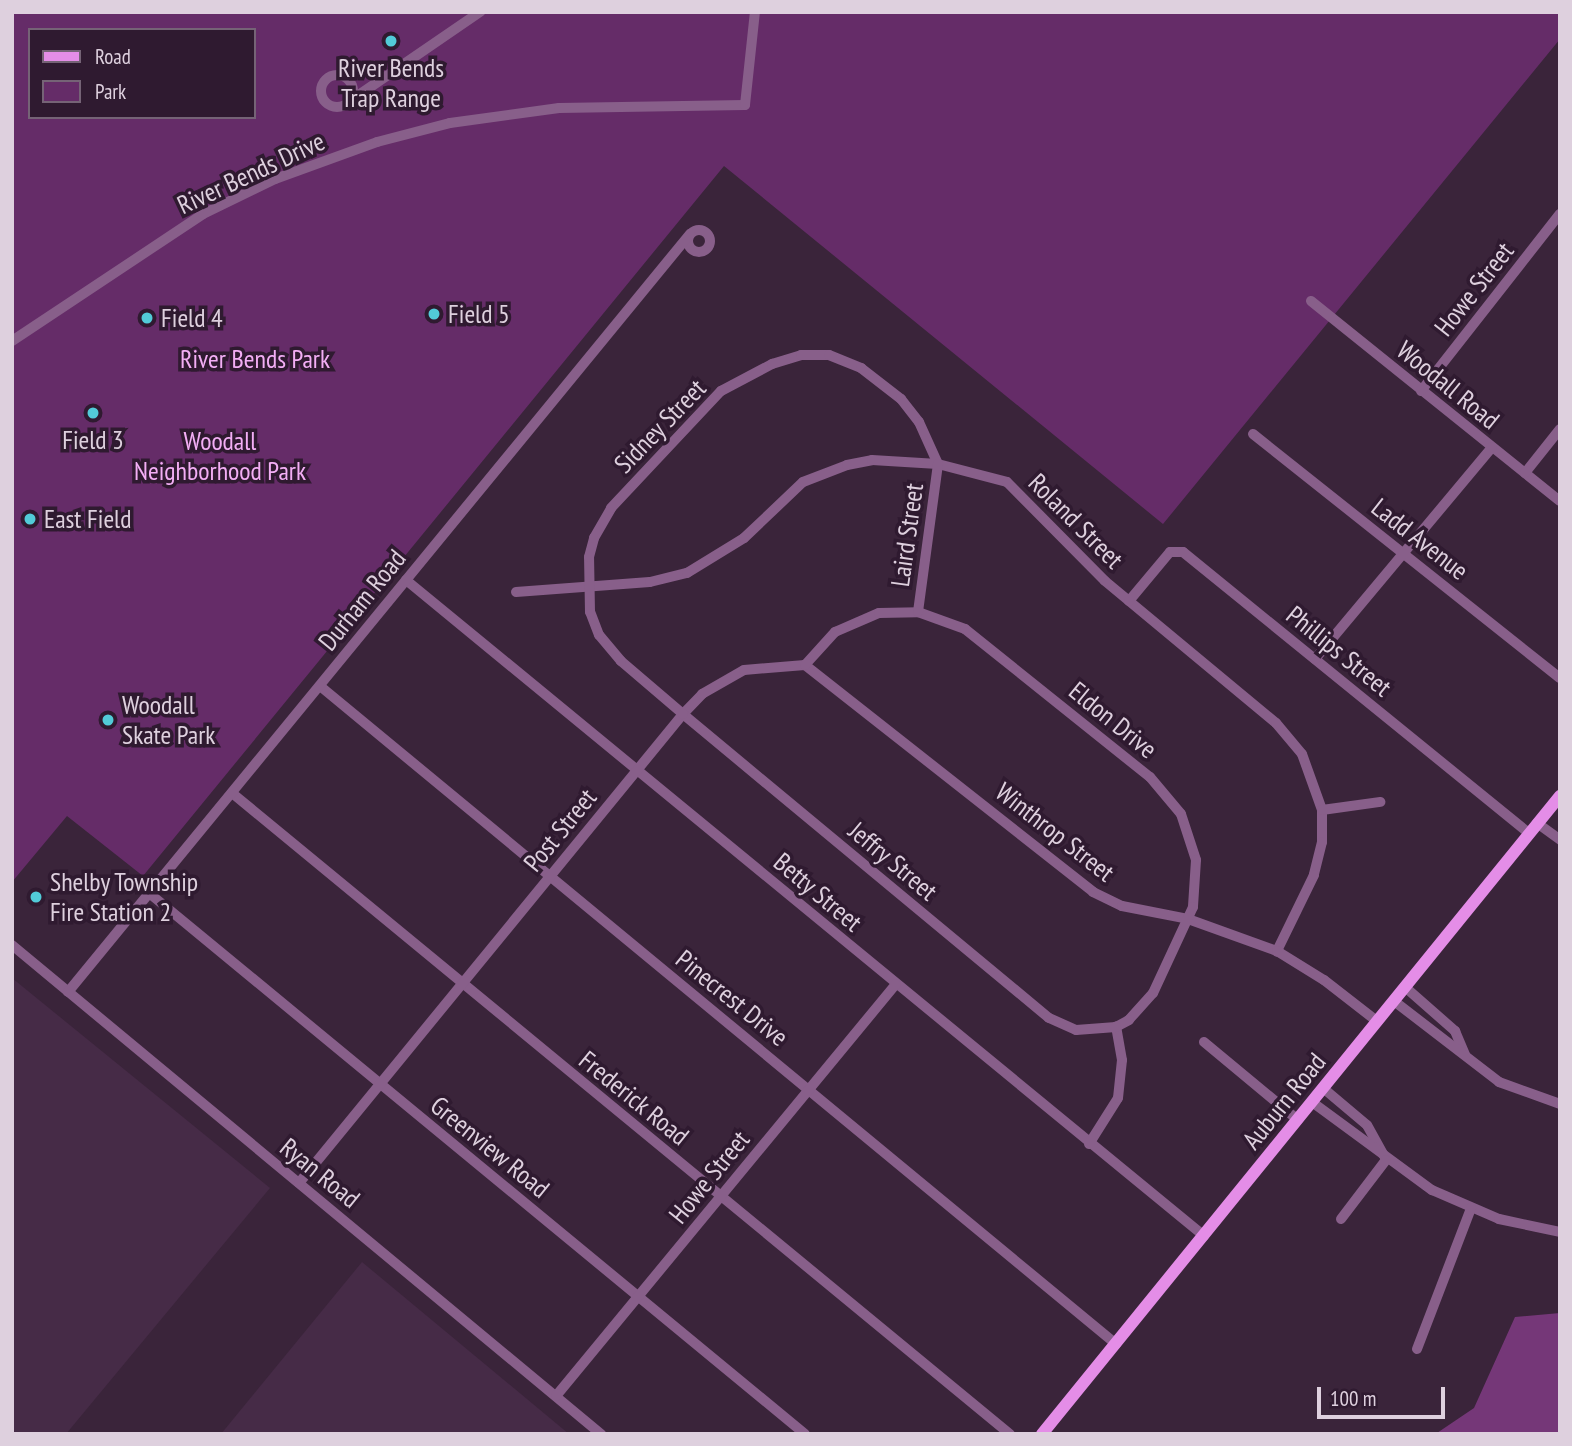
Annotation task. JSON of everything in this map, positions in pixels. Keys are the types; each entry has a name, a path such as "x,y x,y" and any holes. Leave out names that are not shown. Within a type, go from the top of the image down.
{"main road":[{"name":"Auburn Road","path":"1042,1434 1560,796"}],"street":[{"path":"358,90 337,75 327,79 321,88 323,99 331,106 350,101 358,90 480,12"},
{"name":"River Bends Drive","path":"12,341 203,214 275,179 376,142 476,118 559,108 746,105 755,12"},
{"name":"Howe Street","path":"1421,391 1560,214"},
{"path":"679,248 696,251 708,246 708,236 699,230 690,234 689,244 696,251"},
{"name":"Durham Road","path":"68,992 690,234"},
{"name":"Woodall Road","path":"1311,301 1560,501"},
{"name":"Sidney Street","path":"587,586 594,538 611,508 712,399 772,363 818,353 861,368 911,411 938,464"},
{"path":"1525,473 1560,429"},
{"name":"Ladd Avenue","path":"1253,434 1560,678"},
{"path":"1315,659 1492,447"},
{"name":"Roland Street","path":"516,592 650,582 706,564 744,538 789,491 825,471 872,460 938,464 1007,482 1129,601 1288,735 1309,767 1322,810 1322,842 1314,875 1277,951"},
{"name":"Laird Street","path":"918,612 938,464"},
{"name":"Phillips Street","path":"1129,601 1170,552 1183,552 1315,659 1533,828 1560,840"},
{"name":"Betty Street","path":"406,580 1204,1236"},
{"name":"Jeffry Street","path":"587,586 590,612 605,644 683,714 1049,1018 1076,1030 1115,1027"},
{"path":"805,665 849,623 879,613 918,612"},
{"name":"Eldon Drive","path":"918,612 953,623 979,639 1164,790 1184,821 1196,860 1196,894 1188,919"},
{"name":"Post Street","path":"299,1183 683,714 727,676 765,666 805,665"},
{"name":"Winthrop Street","path":"805,665 1093,892 1133,909 1188,919 1277,951 1324,980 1378,1022"},
{"name":"Pinecrest Drive","path":"320,686 1116,1344"},
{"name":"Frederick Road","path":"232,793 1010,1434"},
{"path":"1322,810 1380,802"},
{"name":"Greenview Road","path":"149,893 804,1434"},
{"path":"1089,1144 1118,1098 1122,1060 1115,1027 1129,1020 1148,1000 1188,919"},
{"name":"Ryan Road","path":"12,945 601,1434"},
{"name":"Howe Street","path":"556,1396 895,984"},
{"path":"1405,987 1455,1031 1465,1055"},
{"path":"1394,1001 1499,1082 1560,1104"},
{"path":"1204,1042 1298,1120"},
{"path":"1323,1088 1367,1125 1387,1160"},
{"path":"1312,1102 1387,1160 1432,1190 1521,1226 1560,1232"},
{"path":"1340,1219 1387,1160"},
{"path":"1418,1349 1471,1208"}],"shaded area":[{"path":"12,978 270,1188 66,1434 12,1434"},
{"path":"362,1262 569,1434 221,1434"},
{"path":"1560,1313 1560,1434 1437,1433 1474,1408 1515,1317"}],"green space":[{"name":"River Bends Park","path":"12,12 1560,12 1560,39 1163,524 724,166 143,876 67,816 12,882"}],"place":[{"name":"River Bends Trap Range","path":"391,41"},
{"name":"Field 5","path":"434,314"},
{"name":"Field 4","path":"147,318"},
{"name":"Field 3","path":"93,413"},
{"name":"East Field","path":"30,519"},
{"name":"Woodall Skate Park","path":"108,720"},
{"name":"Shelby Township Fire Station 2","path":"36,897"}],"park label":[{"name":"Woodall Neighborhood Park","path":"220,456"}]}
